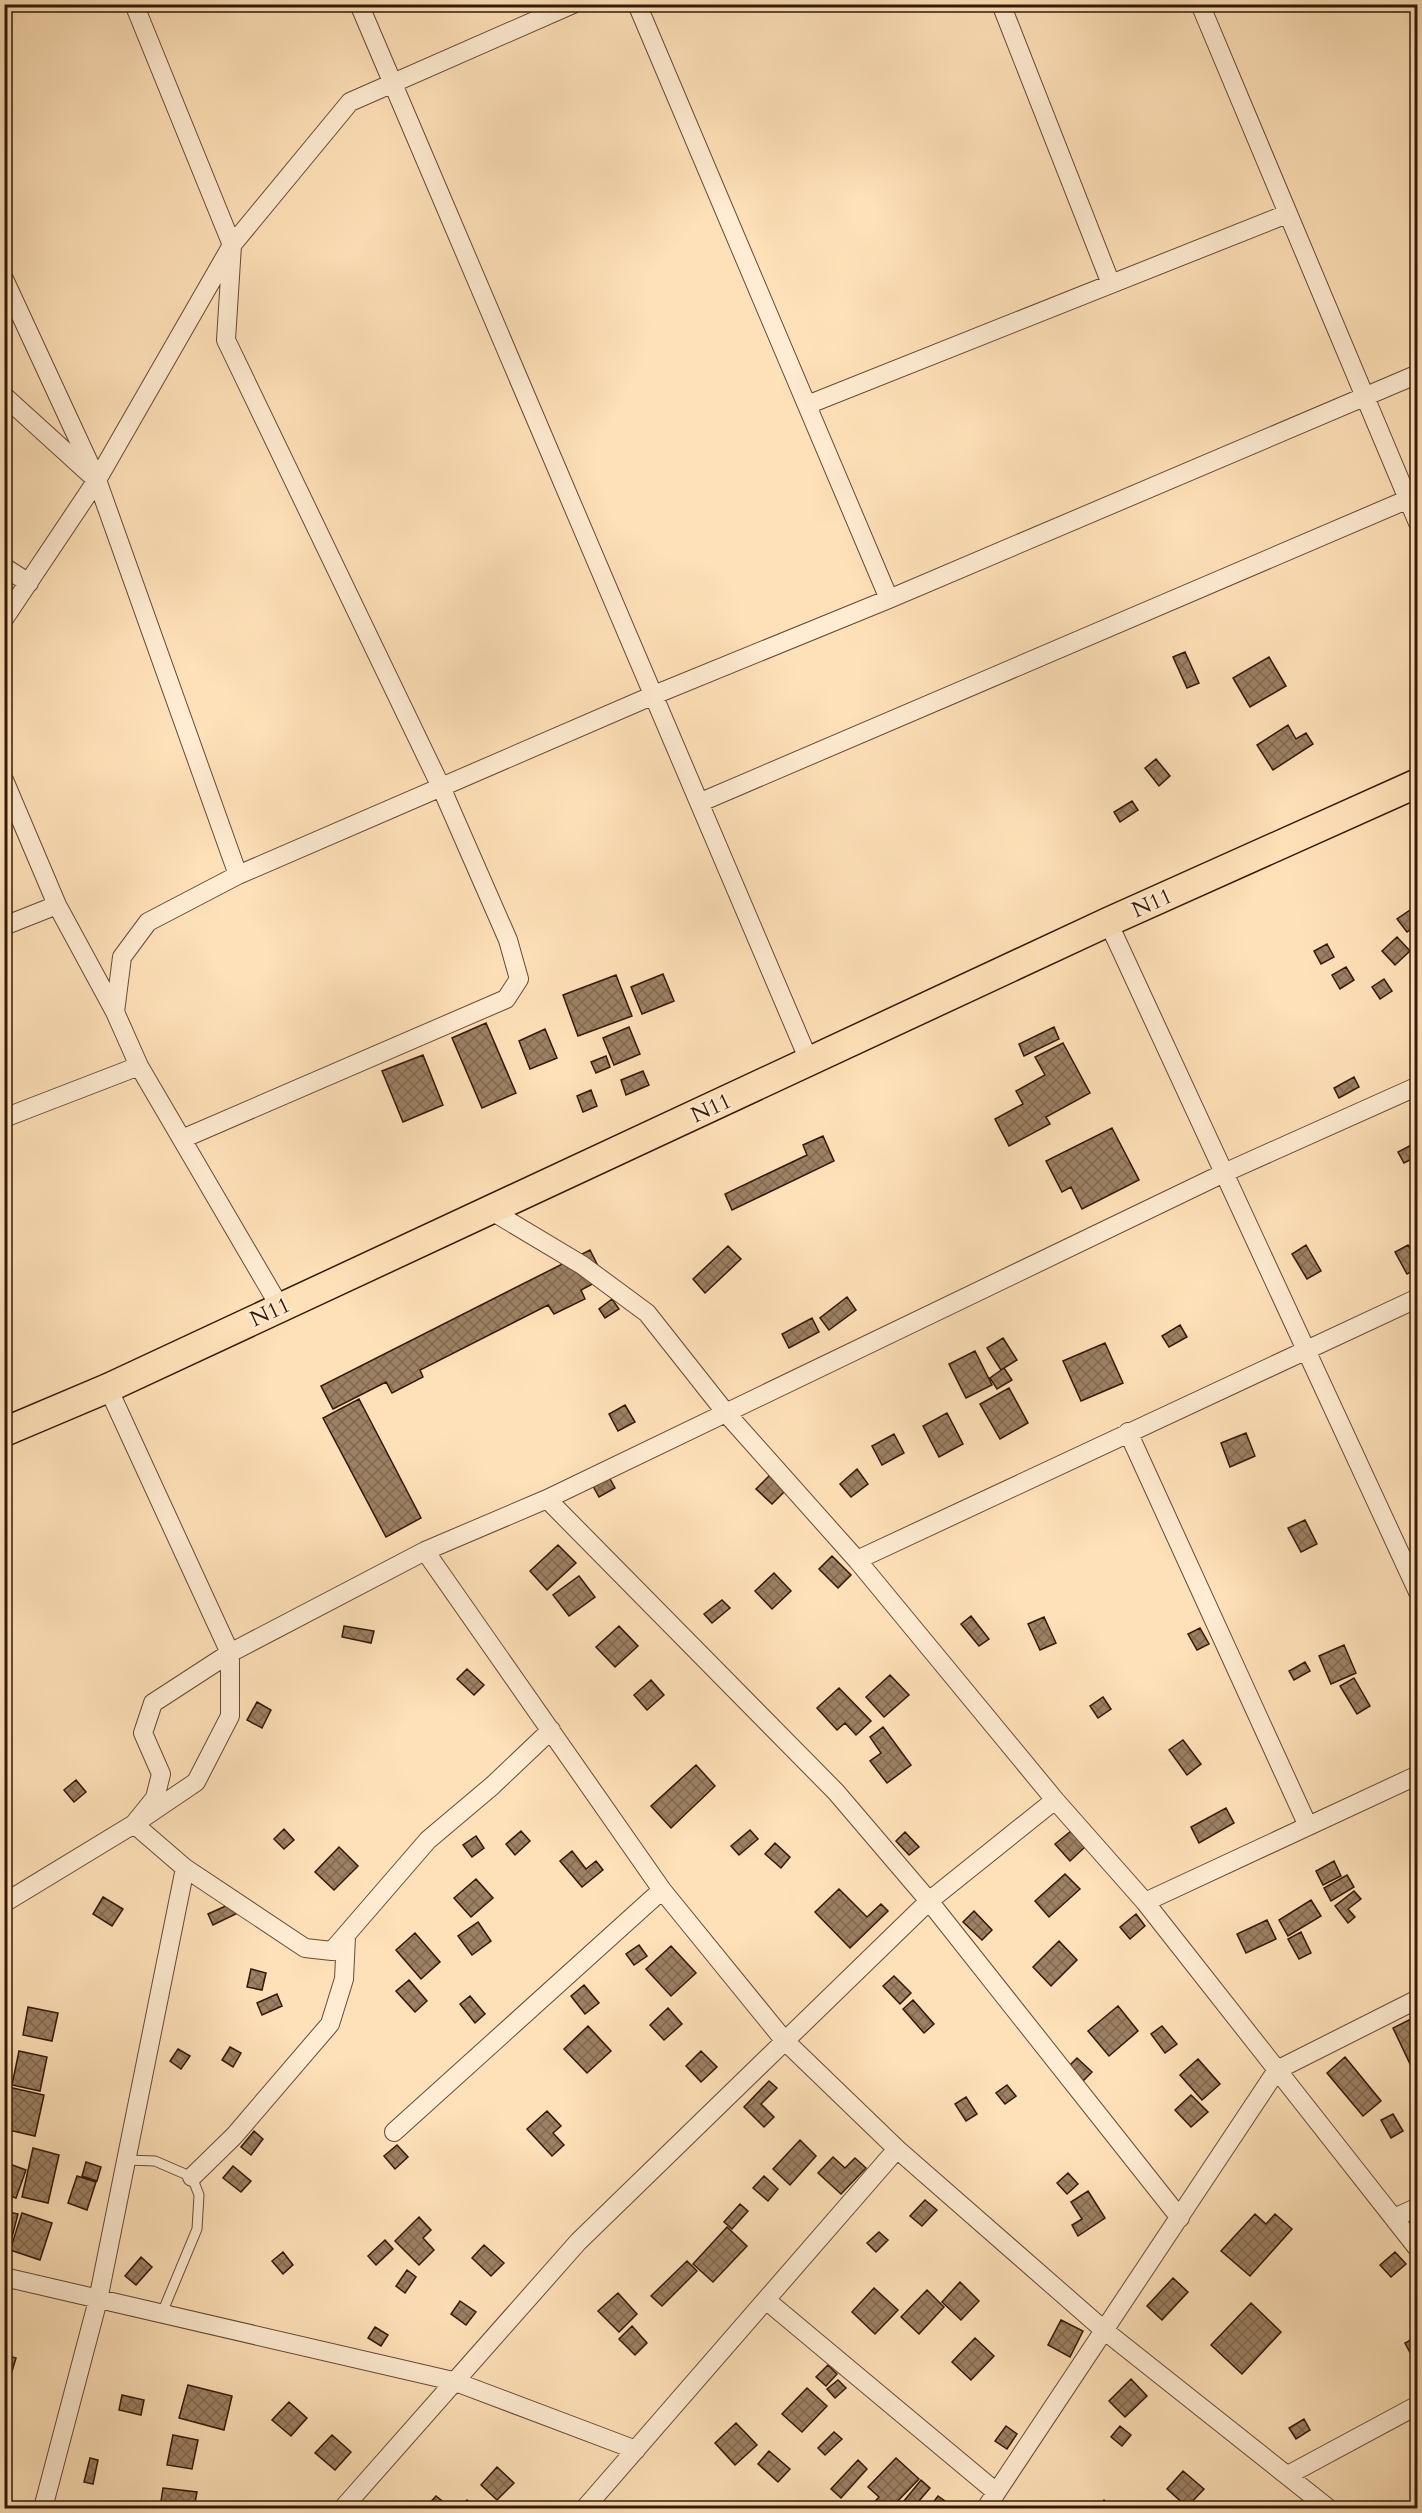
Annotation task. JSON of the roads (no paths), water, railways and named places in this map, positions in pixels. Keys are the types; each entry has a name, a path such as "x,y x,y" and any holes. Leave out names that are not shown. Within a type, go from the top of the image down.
{"main road":[{"name":"N11","path":"4,1432 108,1388 810,1063 1108,922 1418,783"}],"street":[{"path":"134,4 232,245 226,340 441,787 508,940 519,979 506,999 182,1139"},
{"path":"360,4 810,1063"},
{"path":"4,619 97,480 232,245 350,102 573,4"},
{"path":"637,4 889,599"},
{"path":"1001,4 1111,284"},
{"path":"1200,4 1364,397 1412,497 1418,523"},
{"path":"807,405 1287,214"},
{"path":"4,279 97,480 238,875"},
{"path":"115,1012 122,957 148,922 238,875 654,695 889,599 1418,374"},
{"path":"4,396 97,480"},
{"path":"701,802 1412,497"},
{"path":"4,567 29,583"},
{"path":"4,780 57,905 115,1012 139,1066 280,1307"},
{"path":"4,926 57,905"},
{"path":"1108,922 1418,1592"},
{"path":"4,1118 139,1066"},
{"path":"134,1824 155,1798 161,1774 143,1733 153,1703 230,1653 425,1551 547,1499 1224,1173 1418,1086"},
{"path":"490,1210 582,1265 647,1313 726,1413 857,1560 1055,1800 1145,1902 1418,2249"},
{"path":"857,1560 1418,1298"},
{"path":"4,1904 134,1824 196,1782 230,1716 230,1653 108,1388"},
{"path":"1128,1432 1308,1826"},
{"path":"547,1499 836,1792 929,1901 1180,2218"},
{"path":"425,1551 662,1890 784,2040 897,2149 1105,2331 1328,2508"},
{"path":"134,1824 185,1868 305,1948 332,1951 428,1840 492,1786 551,1730"},
{"path":"1145,1902 1418,1775"},
{"path":"343,2508 578,2242 929,1901 1055,1800"},
{"path":"43,2508 98,2300 185,1868"},
{"path":"394,2132 662,1890"},
{"path":"192,2177 234,2136 330,2024 344,1979 346,1937"},
{"path":"986,2508 1277,2070 1418,1999"},
{"path":"585,2508 897,2149"},
{"path":"1394,2218 1418,2207"},
{"path":"4,2277 453,2381 636,2450"},
{"path":"766,2300 996,2492"},
{"path":"1288,2475 1418,2405"}],"lane":[{"path":"126,2160 155,2161 192,2177 199,2195 196,2229 162,2313"}]}
